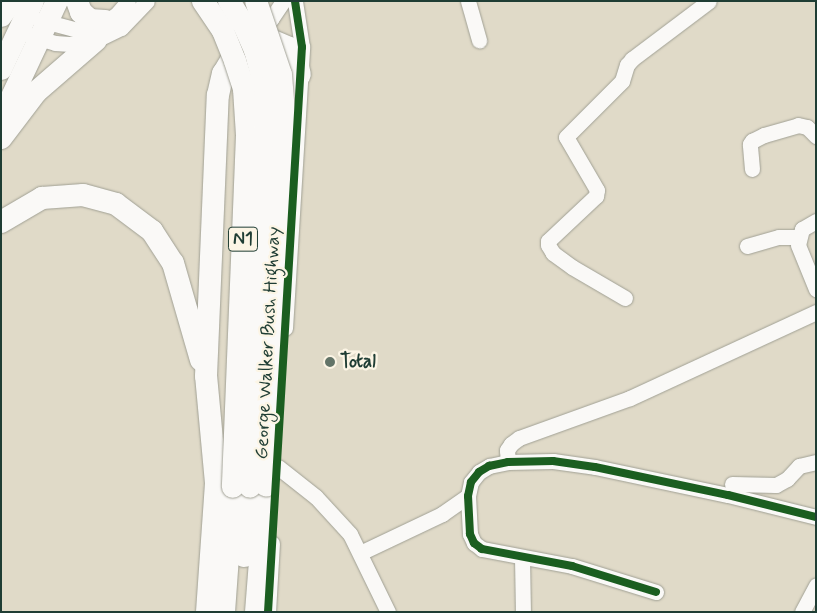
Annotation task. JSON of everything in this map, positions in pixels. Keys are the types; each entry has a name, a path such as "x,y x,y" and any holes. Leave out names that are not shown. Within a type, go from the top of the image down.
{"highway":[{"path":"1,69 30,18 57,1"},
{"path":"1,138 36,92 101,30 80,12 77,1"},
{"name":"George Walker Bush Highway","path":"203,1 223,31 235,62 244,89 246,126 257,482 224,612"},
{"name":"George Walker Bush Highway","path":"229,1 243,23 255,50 265,88 266,133 257,482 239,612"},
{"name":"N1","path":"256,1 281,75 285,125 257,482 256,612"},
{"path":"1,16 30,18"},
{"path":"1,120 30,18"},
{"path":"207,612 216,483 206,376 218,96 223,74 238,49 254,37 268,39 288,48 296,58 300,75"},
{"path":"1,222 42,198 83,195 116,204 152,231 173,263 206,376"}],"street":[{"path":"30,18 70,44 101,30 128,1"},
{"path":"30,18 77,30 121,28 147,1"},
{"path":"254,37 271,19 283,1"},
{"name":"George Walker Bush Highway","path":"268,612 257,482 300,75 302,47 296,1"},
{"path":"468,1 479,40"},
{"path":"625,298 572,267 553,253 548,245 548,242 596,196 598,190 566,137 622,81 627,65 632,59 709,1"},
{"path":"752,169 750,147 752,141 798,125 807,127 816,136"},
{"path":"816,221 802,229 798,246 816,289"},
{"path":"747,246 779,237 799,237"},
{"path":"508,462 507,450 519,438 630,398 816,312"},
{"path":"656,592 572,566 482,549 474,543 470,534 468,496 471,482 479,472 489,466 508,462 553,461 595,467 728,495 816,517"},
{"path":"732,484 776,485 788,480 800,466 816,462"},
{"path":"257,482 316,497 334,514 350,534 388,612"},
{"path":"360,553 442,514 468,496"},
{"path":"522,557 523,612"},
{"path":"802,612 816,586"}],"cycle path":[{"path":"268,612 302,47 295,1"},
{"path":"656,592 572,566 482,549 474,543 470,534 468,496 471,482 479,472 489,466 508,462 553,461 595,467 728,495 816,517"}],"place":[{"name":"Total","path":"330,362"}]}
